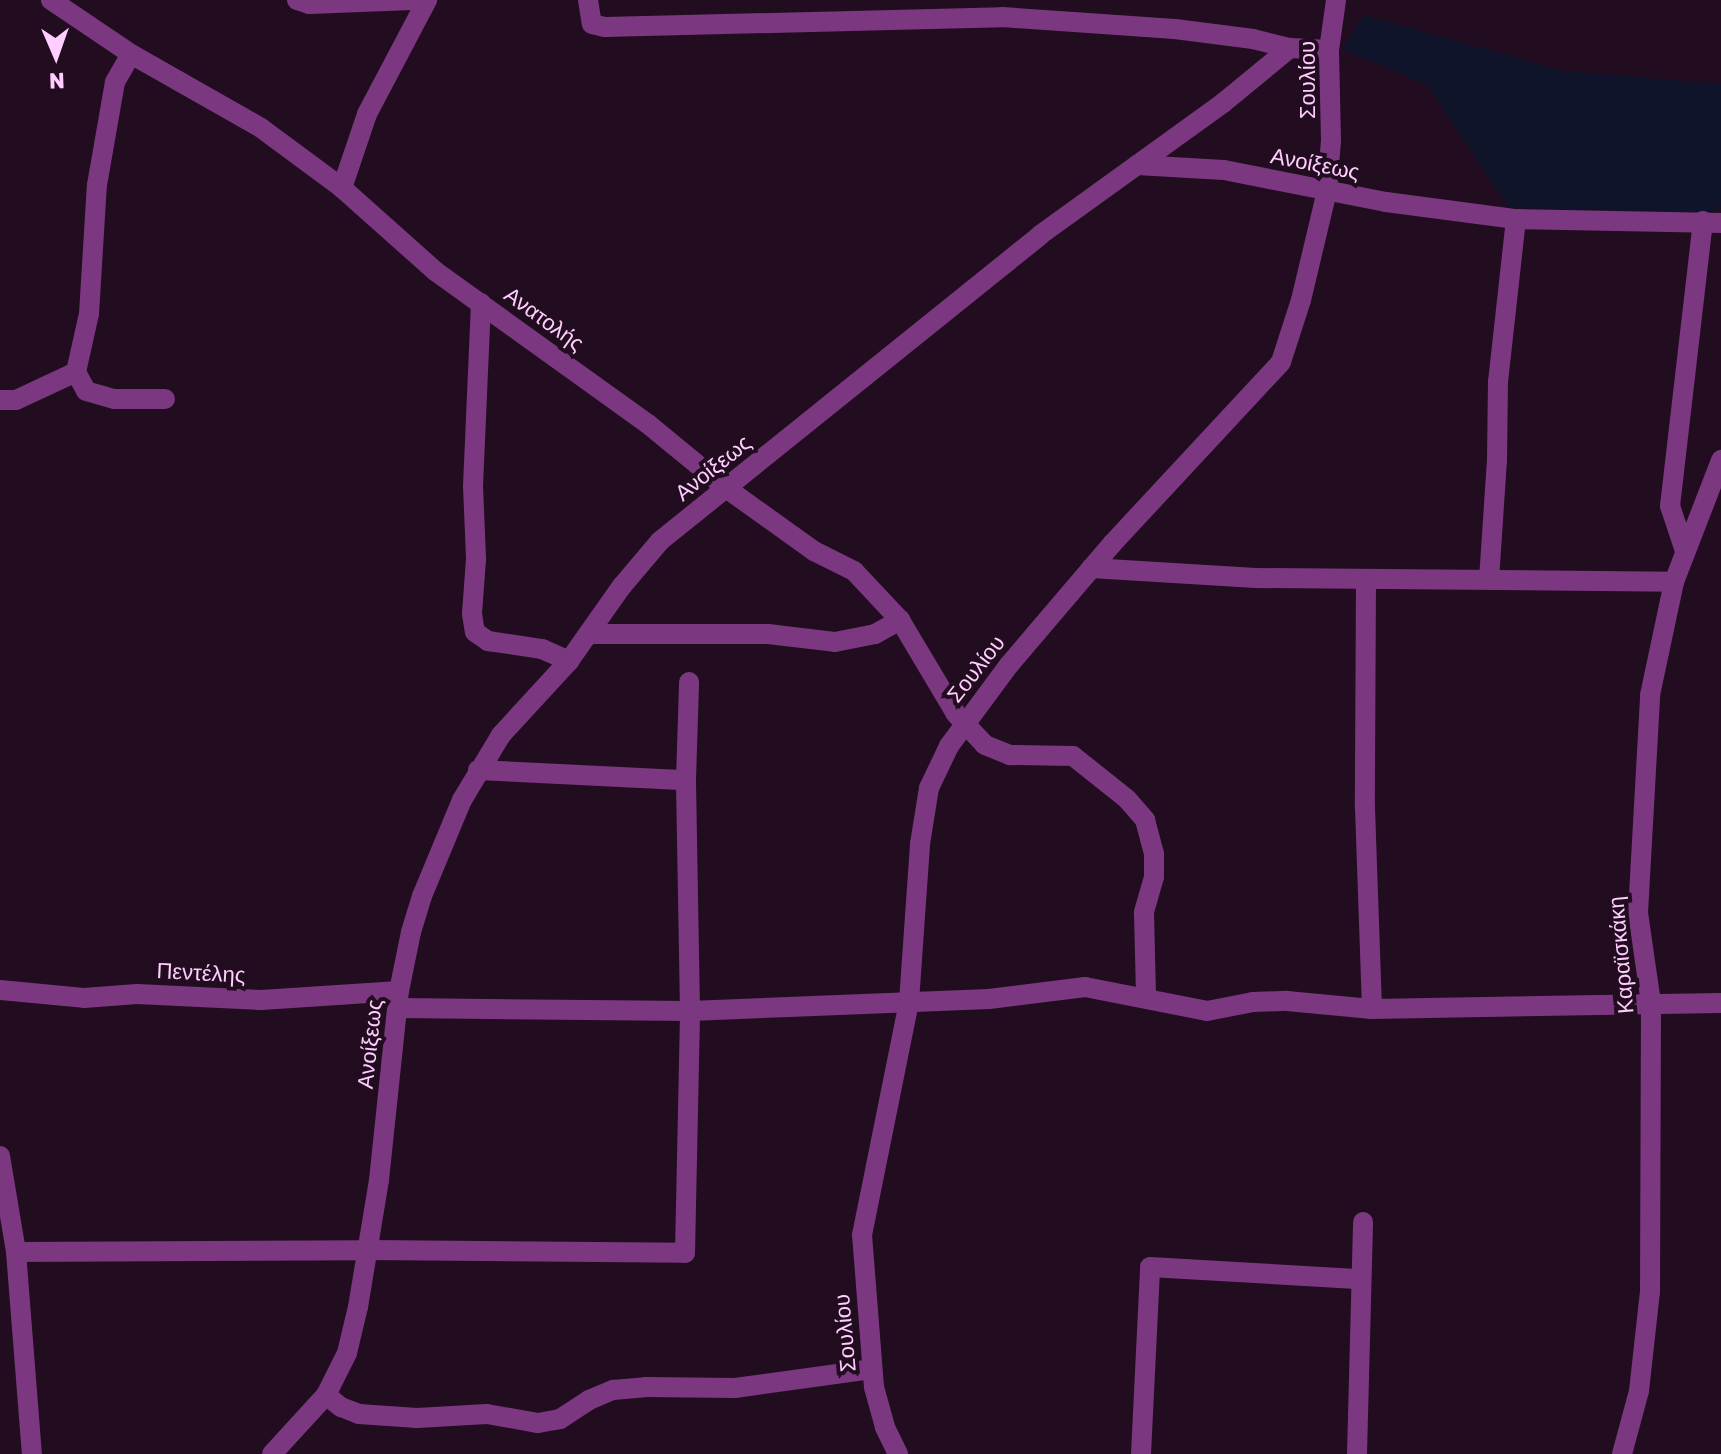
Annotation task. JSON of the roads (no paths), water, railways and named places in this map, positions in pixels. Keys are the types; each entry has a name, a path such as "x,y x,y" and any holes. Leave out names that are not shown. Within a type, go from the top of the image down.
{"street":[{"name":"Ανατολής","path":"51,0 131,54 261,128 342,188 435,271 648,424 726,488 814,551 854,571 900,620 963,724 985,745 1001,753 1073,756 1139,811 1152,838 1155,863 1144,913 1146,997"},
{"path":"297,0 309,4 412,0"},
{"path":"342,188 367,114 427,0"},
{"path":"588,0 592,24 605,27 1002,17 1175,29 1253,39 1290,48 1329,50"},
{"name":"Σουλίου","path":"898,1454 878,1405 872,1369 862,1235 909,1002 926,799 941,760 963,724 1091,568 1281,362 1301,300 1327,191 1331,140 1329,50 1336,0"},
{"path":"1137,165 1223,103 1290,48"},
{"path":"131,54 115,82 97,185 89,314 76,372 86,391 114,399 165,399"},
{"name":"Ανοίξεως","path":"272,1454 326,1395 342,1366 353,1333 368,1250 398,1000 422,896 457,811 478,770 513,719 569,661 647,555 1040,235 1137,165 1224,170 1386,202 1516,219 1712,222"},
{"path":"1489,580 1497,461 1498,382 1516,219"},
{"path":"1685,551 1670,506 1712,222"},
{"path":"481,303 473,486 476,559 472,614 475,632 488,641 542,649 569,661"},
{"path":"0,400 16,400 76,372"},
{"name":"Καραϊσκάκη","path":"1622,1454 1639,1391 1650,1292 1651,1003 1638,922 1650,695 1674,582 1721,460"},
{"path":"1091,568 1366,580 1674,582"},
{"path":"1366,580 1365,808 1372,1009"},
{"path":"588,634 768,634 835,642 875,634 900,620"},
{"path":"16,1252 368,1250 685,1253 690,1011 686,780 689,682"},
{"path":"478,770 686,780"},
{"name":"Πεντέλης","path":"0,990 84,998 137,994 690,1011 1040,995 1085,987 1207,1011 1253,1002 1287,1001 1372,1009 1721,1003"},
{"path":"0,1156 16,1252 32,1454"},
{"path":"1357,1454 1363,1222"},
{"path":"1141,1454 1150,1267 1361,1279"},
{"path":"326,1395 341,1407 359,1414 417,1418 487,1414 538,1423 560,1419 589,1400 613,1390 645,1387 735,1388 872,1369"}]}
